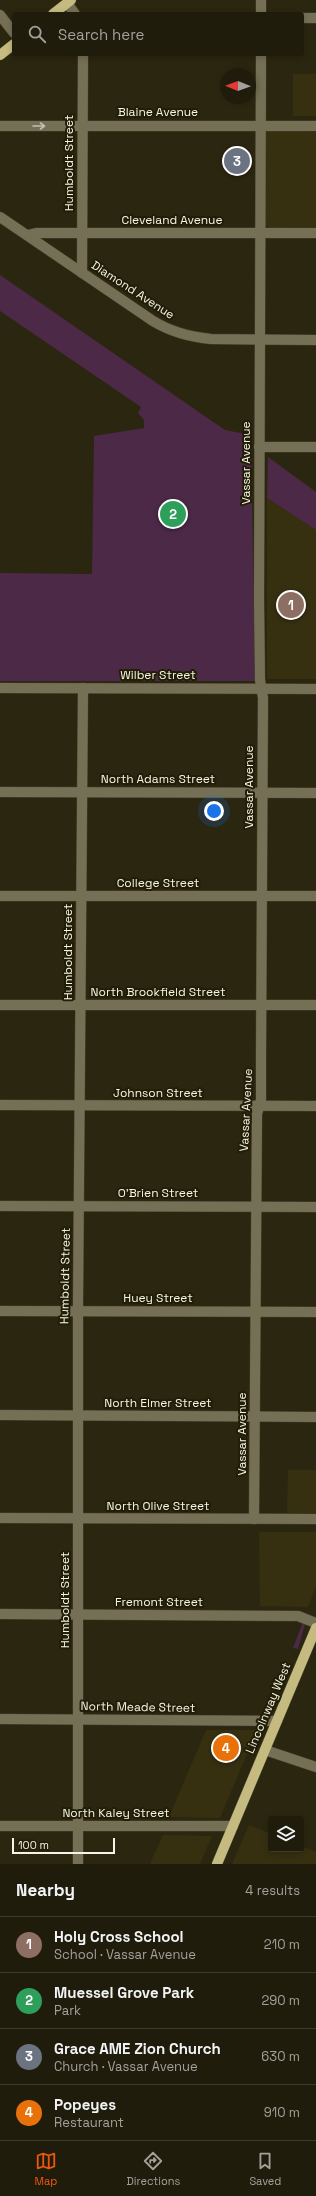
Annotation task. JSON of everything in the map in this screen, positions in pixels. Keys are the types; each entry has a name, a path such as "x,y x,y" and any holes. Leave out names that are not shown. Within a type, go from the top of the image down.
{"main road":[{"path":"55,12 69,1"},
{"path":"0,55 12,46"},
{"name":"Lincolnway West","path":"217,1864 316,1628"}],"street":[{"path":"261,0 261,12"},
{"path":"69,1 74,12"},
{"path":"0,15 12,30"},
{"path":"304,18 316,18"},
{"name":"Humboldt Street","path":"82,273 83,56"},
{"name":"Vassar Avenue","path":"254,1519 257,1114 259,1106 262,896 262,688 260,656 259,447 261,56"},
{"name":"Blaine Avenue","path":"0,126 316,126"},
{"name":"Diamond Avenue","path":"0,217 153,321 170,330 195,337 259,340 316,340"},
{"name":"Cleveland Avenue","path":"28,235 36,233 316,233"},
{"path":"259,447 316,447"},
{"name":"Wilber Street","path":"0,688 316,689"},
{"name":"Humboldt Street","path":"78,1864 78,1311 83,688"},
{"name":"North Adams Street","path":"0,792 316,793"},
{"name":"College Street","path":"0,896 316,896"},
{"name":"North Brookfield Street","path":"0,1005 316,1006"},
{"name":"Johnson Street","path":"0,1105 316,1106"},
{"name":"O'Brien Street","path":"0,1206 316,1207"},
{"name":"Huey Street","path":"0,1311 316,1312"},
{"name":"North Elmer Street","path":"0,1415 316,1416"},
{"name":"North Olive Street","path":"0,1518 316,1520"},
{"name":"Fremont Street","path":"0,1614 298,1616 316,1622"},
{"name":"North Meade Street","path":"0,1719 276,1721"},
{"path":"265,1750 316,1768"},
{"name":"North Kaley Street","path":"0,1826 233,1826"}],"shaded area":[{"path":"293,74 316,74 316,116 293,116"},
{"path":"268,130 316,132 316,227 271,228 265,226 265,133"},
{"path":"0,275 225,430 251,435 255,681 0,681 0,573 92,574 94,436 144,428 144,420 138,413 141,407 0,311"},
{"path":"268,457 316,492 316,530 267,498"},
{"path":"267,498 316,530 316,679 267,679"},
{"path":"288,1470 316,1470 316,1513 287,1513"},
{"path":"259,1532 316,1532 316,1586 308,1607 260,1606"},
{"path":"303,1622 305,1624 298,1649 293,1648"},
{"path":"206,1730 257,1730 220,1818 169,1817"},
{"path":"249,1825 268,1833 268,1852 304,1852 304,1847 316,1852 316,1864 232,1864"},
{"path":"163,1835 212,1836 200,1864 150,1864"}],"place":[{"name":"Grace AME Zion Church","path":"237,161"},
{"name":"Muessel Grove Park","path":"173,514"},
{"name":"Holy Cross School","path":"291,605"},
{"name":"Popeyes","path":"226,1748"}]}
